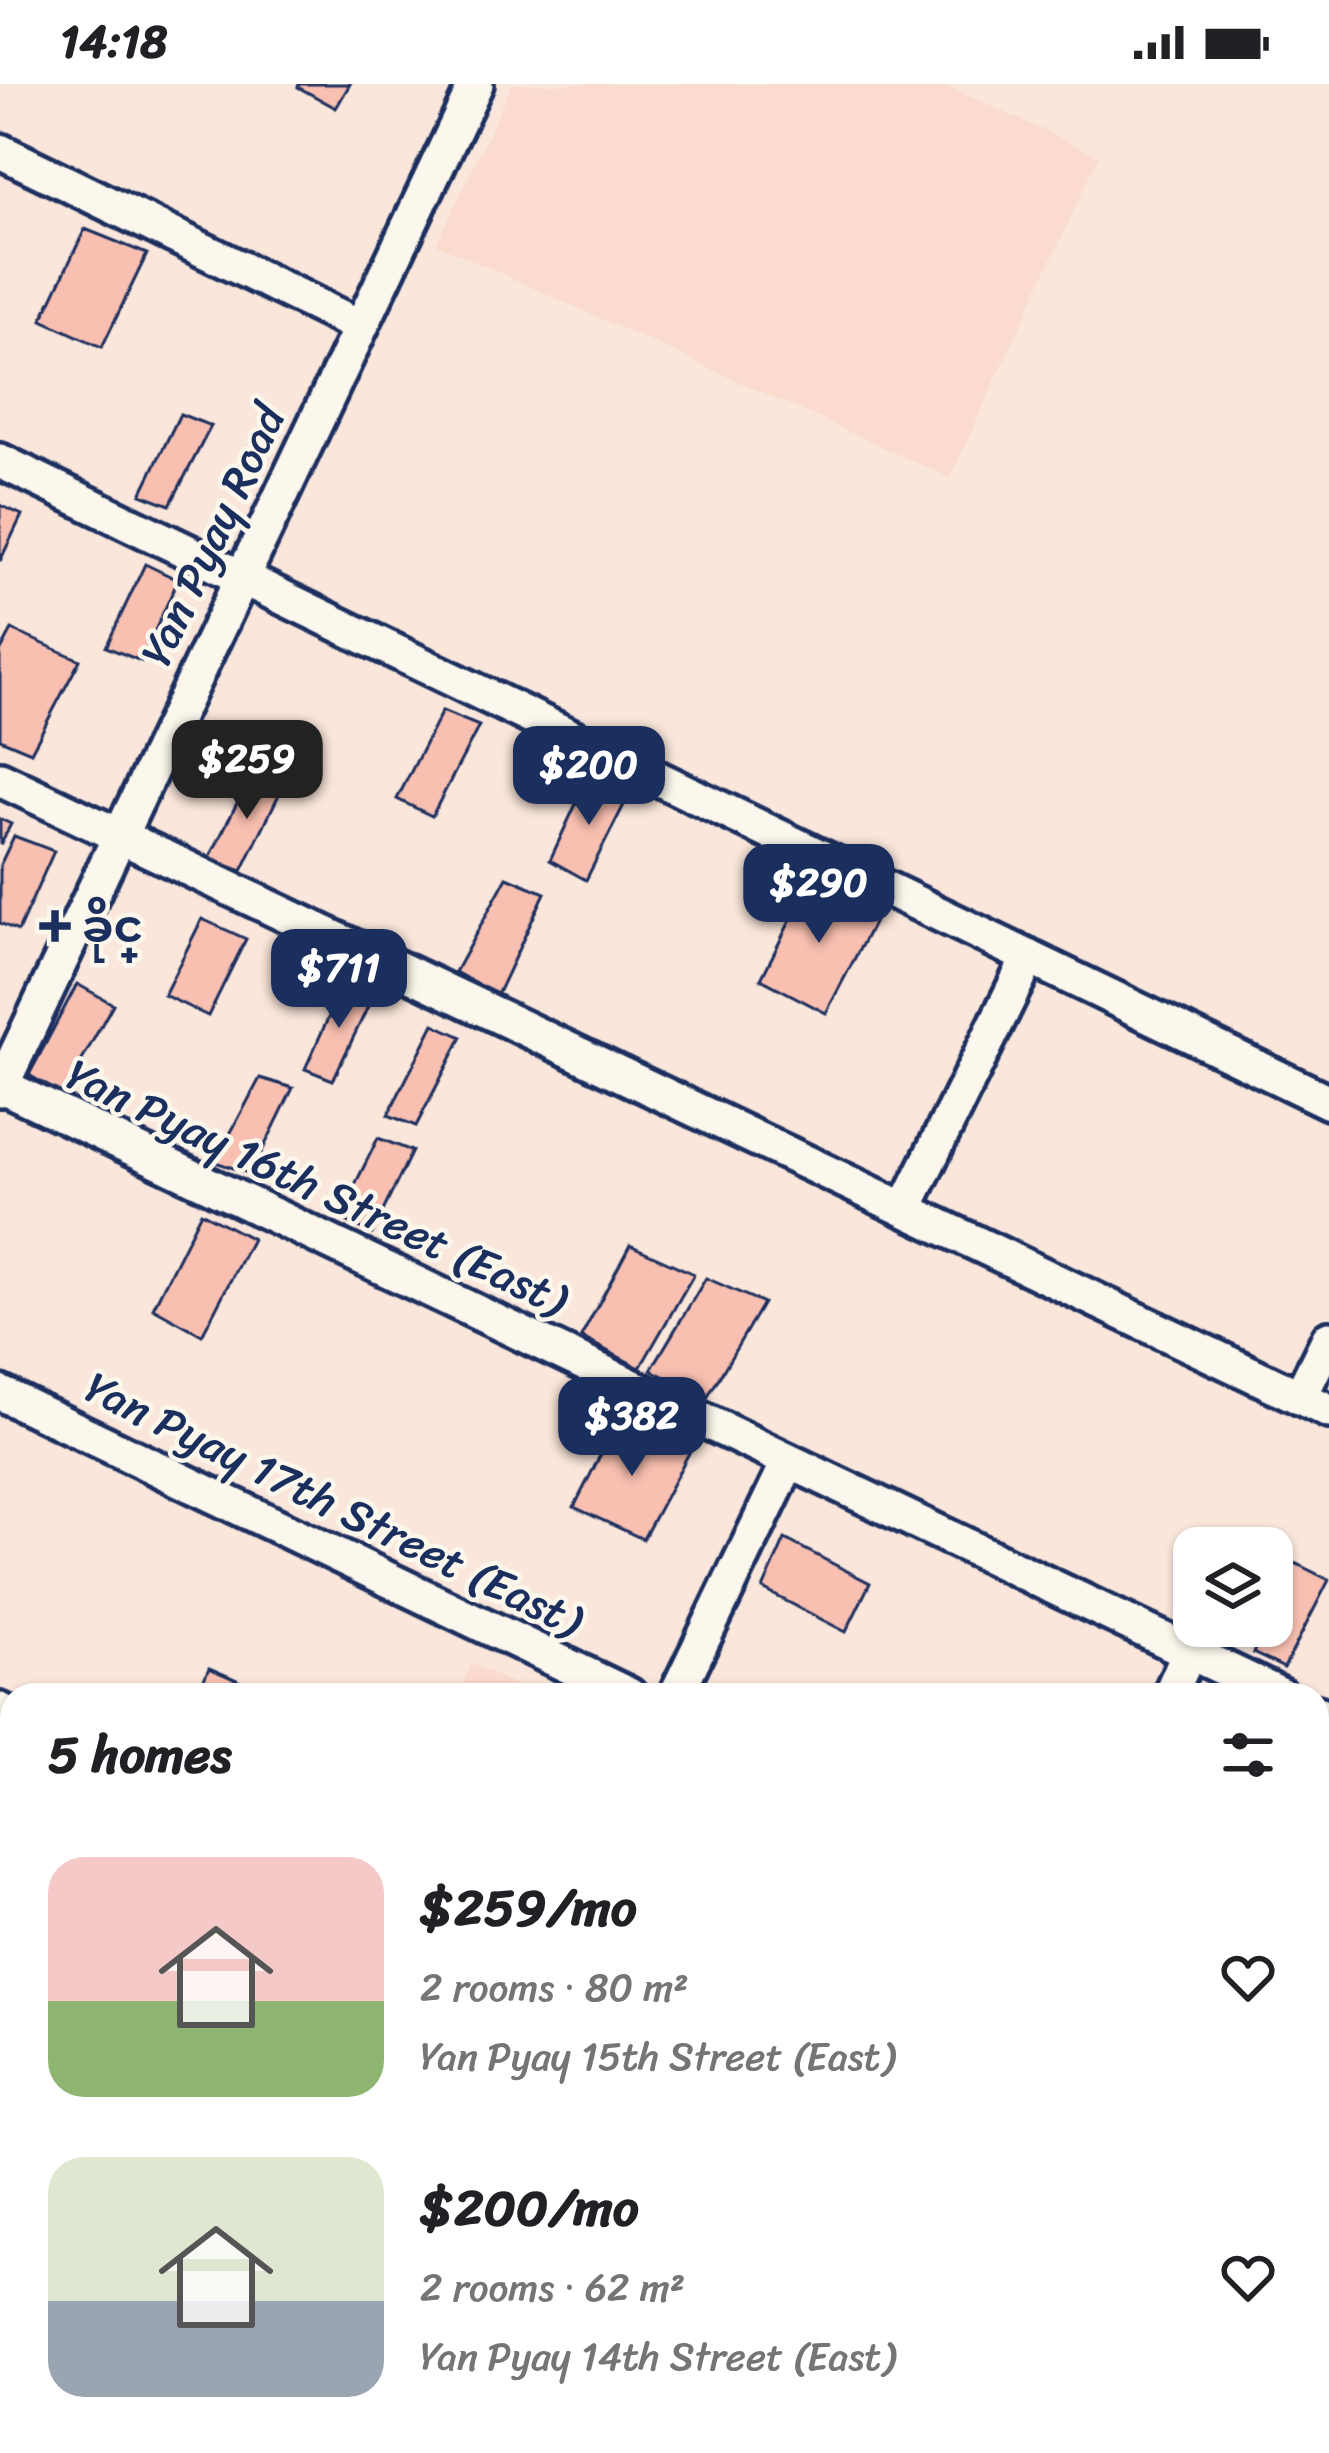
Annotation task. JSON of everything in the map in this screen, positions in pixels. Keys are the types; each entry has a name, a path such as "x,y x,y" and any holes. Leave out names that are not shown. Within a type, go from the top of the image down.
{"street":[{"name":"Yan Pyay Road","path":"0,1087 476,84"},
{"path":"0,151 361,327"},
{"path":"0,461 1329,1102"},
{"path":"0,778 1315,1404 1329,1338"},
{"path":"905,1209 1029,957"},
{"name":"Yan Pyay 16th Street (East)","path":"0,1087 1255,1683"},
{"name":"Yan Pyay 17th Street (East)","path":"0,1393 604,1683"},
{"path":"682,1683 788,1461"},
{"path":"1176,1683 1190,1652"}],"shaded area":[{"path":"512,84 942,84 1099,156 950,478 437,244"},
{"path":"472,1664 511,1683 463,1683"}],"building":[{"path":"299,84 350,84 336,108"},
{"path":"85,229 147,254 102,347 42,320"},
{"path":"180,414 211,426 170,505 141,494"},
{"path":"0,505 22,515 0,561"},
{"path":"145,564 178,580 141,661 106,647"},
{"path":"12,630 80,660 31,752 0,739 0,652"},
{"path":"442,711 479,726 432,816 397,799"},
{"path":"252,773 284,784 242,871 209,859"},
{"path":"588,778 629,795 586,880 550,860"},
{"path":"0,819 11,824 0,845"},
{"path":"14,836 54,851 18,931 0,923 0,865"},
{"path":"507,877 545,893 497,995 455,972"},
{"path":"810,881 879,912 826,1013 761,979"},
{"path":"202,919 246,939 208,1016 164,995"},
{"path":"345,981 373,996 333,1080 305,1069"},
{"path":"77,984 113,1004 63,1095 29,1075"},
{"path":"434,1024 462,1037 416,1126 388,1115"},
{"path":"260,1078 293,1088 251,1174 215,1162"},
{"path":"378,1138 412,1151 372,1234 339,1217"},
{"path":"201,1212 252,1239 202,1335 153,1308"},
{"path":"630,1245 694,1274 640,1368 581,1337"},
{"path":"706,1278 763,1303 707,1398 651,1370"},
{"path":"619,1418 690,1451 643,1539 574,1507"},
{"path":"785,1539 870,1583 846,1632 763,1589"},
{"path":"1295,1563 1329,1580 1284,1668 1253,1653 1256,1647 1293,1647"},
{"path":"209,1668 244,1683 202,1683"}],"place":[{"name":"ခိုင္","path":"55,926"}]}
